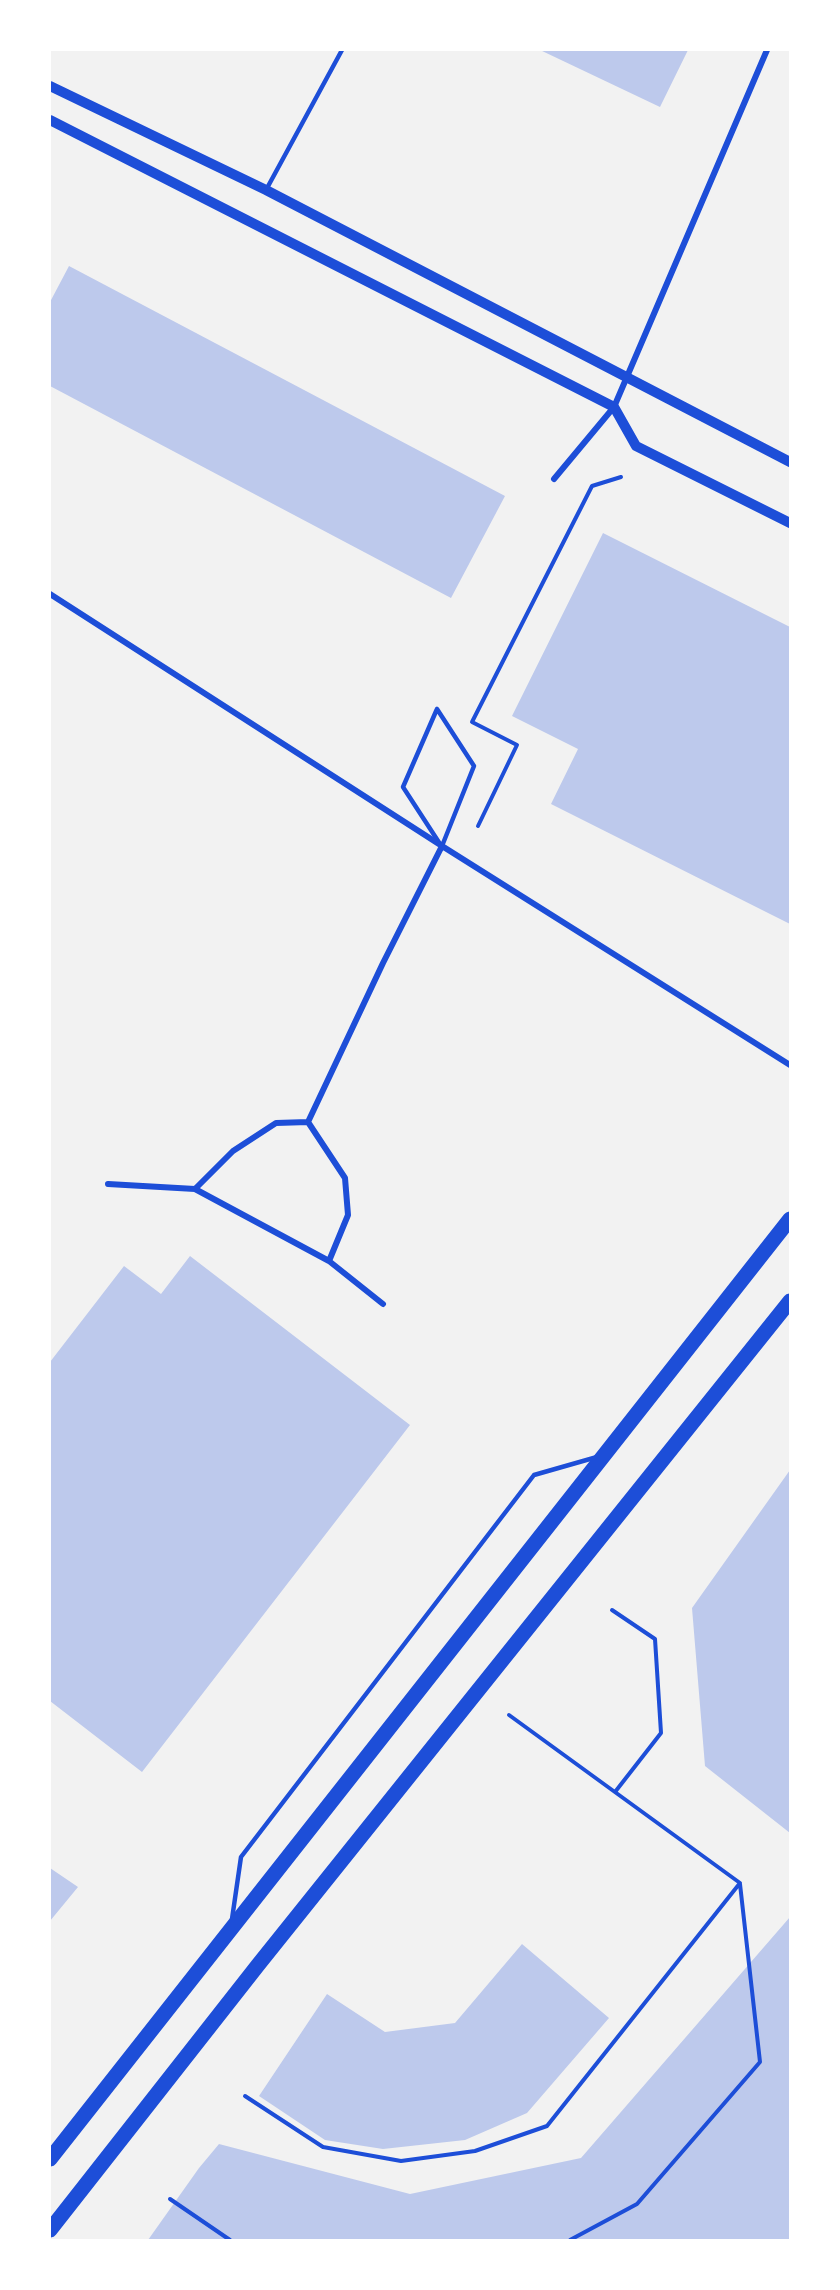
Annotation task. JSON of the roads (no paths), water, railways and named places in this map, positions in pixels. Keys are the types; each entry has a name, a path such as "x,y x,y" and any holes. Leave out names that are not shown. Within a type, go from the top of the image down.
{"main road":[{"path":"50,2159 231,1926 790,1219"},
{"path":"50,2230 258,1965 790,1301"}],"street":[{"path":"554,479 614,407 766,50"},
{"path":"50,86 266,190 790,462"},
{"path":"50,120 614,407 636,446 790,524"},
{"path":"50,594 442,846 790,1065"},
{"path":"308,1122 382,963 442,846"},
{"path":"195,1189 233,1151 276,1123 308,1122"},
{"path":"308,1122 345,1178 348,1215 330,1261"},
{"path":"108,1184 195,1189 330,1261 382,1304"}],"lane":[{"path":"266,190 342,50"},
{"path":"436,709 474,766 442,846 403,787 436,709"},
{"path":"231,1926 241,1857 534,1475 603,1456"}]}
